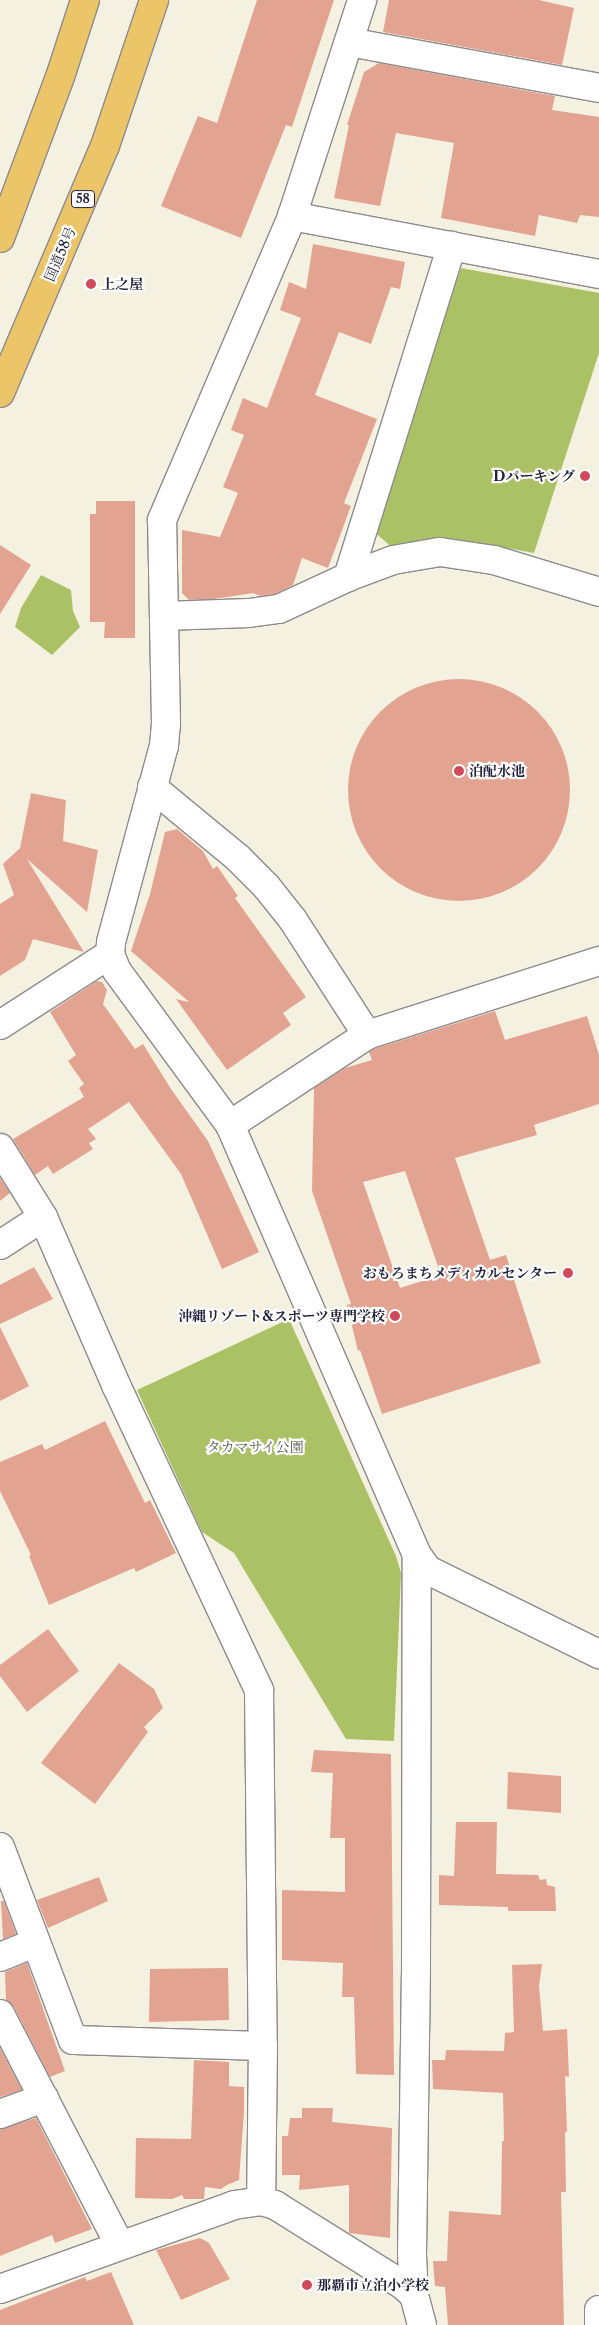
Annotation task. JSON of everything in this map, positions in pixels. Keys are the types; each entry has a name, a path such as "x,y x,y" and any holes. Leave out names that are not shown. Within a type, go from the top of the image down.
{"highway":[{"path":"0,237 60,77 85,0"},
{"name":"国道58号","path":"0,393 105,146 154,0"}],"street":[{"path":"362,0 292,216 162,520 166,724 164,746 111,942 110,954 117,972 230,1125 417,1554 428,1570 599,1654"},
{"path":"349,42 599,88"},
{"path":"292,216 599,274"},
{"path":"348,577 452,246"},
{"path":"165,616 250,613 279,609 348,577 393,560 440,552 494,560 599,592"},
{"path":"152,787 238,858 266,886 292,920 367,1035"},
{"path":"0,1025 110,954"},
{"path":"230,1125 367,1035 599,961"},
{"path":"0,1148 43,1217 117,1386 260,1690 263,2046 261,2201"},
{"path":"0,1245 43,1217"},
{"path":"417,1554 416,1968 412,2255 414,2295 422,2325"},
{"path":"0,1847 73,2040 263,2046"},
{"path":"0,1957 35,1943"},
{"path":"0,2014 119,2244"},
{"path":"0,2114 44,2098"},
{"path":"0,2288 119,2244 234,2205 261,2201 275,2205 389,2276 414,2295"},
{"path":"599,2310 599,2325"}],"green space":[{"path":"461,268 599,293 599,353 534,553 456,539 426,539 394,549 373,531"},
{"path":"41,575 71,590 73,611 80,627 52,655 15,627 21,608"},
{"name":"タカマサイ公園","path":"289,1319 396,1556 401,1573 394,1741 346,1739 234,1553 202,1532 137,1390"}],"building":[{"path":"257,0 334,0 292,127 286,125 241,238 161,206 198,116 217,123"},
{"path":"389,0 539,0 574,8 562,65 383,32"},
{"path":"379,63 555,96 552,110 599,117 599,217 580,215 577,223 539,215 535,236 441,218 454,143 396,133 380,206 334,198 349,125 347,125 364,72"},
{"path":"313,244 405,262 400,289 391,287 371,344 339,332 315,395 377,419 344,503 351,506 328,568 302,558 293,585 275,594 261,596 253,593 214,599 189,600 182,593 182,530 220,537 238,493 223,487 244,435 231,430 243,398 267,408 301,318 280,310 289,282 306,289"},
{"path":"96,501 135,501 135,638 104,638 105,622 90,622 90,514 96,514"},
{"path":"0,545 31,565 0,614"},
{"name":"泊配水池","path":"448,679 470,679 502,687 521,697 538,711 552,728 562,747 568,768 570,790 568,812 562,833 552,852 538,869 521,883 491,897 470,901 448,901 427,897 406,888 388,876 373,861 361,843 352,822 348,801 348,779 352,758 361,737 373,719 388,704 406,692 427,683"},
{"path":"31,793 66,800 63,841 98,850 87,912 27,859 84,952 33,939 25,960 0,976 0,904 14,895 3,864 20,848"},
{"path":"177,829 203,851 213,869 217,866 238,896 235,898 306,997 283,1013 291,1025 227,1070 176,999 189,1002 131,951 150,894 165,832"},
{"path":"97,981 102,982 107,990 103,1004 135,1049 143,1044 171,1089 208,1141 259,1252 222,1269 181,1174 129,1102 88,1129 96,1139 89,1143 93,1149 53,1174 48,1166 35,1175 13,1139 84,1097 79,1088 84,1084 68,1061 76,1055 50,1012"},
{"path":"495,1011 505,1040 587,1016 599,1055 599,1104 534,1125 537,1135 455,1158 490,1260 506,1255 541,1363 382,1414 360,1350 358,1351 347,1305 351,1304 312,1191 314,1088 345,1068 372,1060 369,1052","holes":["405,1171 441,1275 400,1288 363,1182"]},
{"path":"0,1178 10,1193 0,1201"},
{"path":"34,1267 53,1299 0,1324 0,1285"},
{"path":"0,1327 29,1386 0,1401"},
{"path":"105,1421 145,1503 150,1500 176,1553 136,1572 134,1568 49,1605 29,1556 31,1555 0,1491 0,1462 42,1444 45,1450"},
{"path":"48,1629 79,1671 27,1712 0,1676 0,1665"},
{"path":"119,1663 154,1689 163,1708 144,1727 148,1732 95,1804 41,1763"},
{"path":"314,1750 391,1754 394,2075 356,2074 354,1997 342,1997 343,1963 282,1960 282,1890 345,1892 345,1838 330,1838 333,1773 311,1772"},
{"path":"508,1772 561,1776 561,1813 507,1809"},
{"path":"456,1822 497,1822 496,1874 538,1875 540,1880 546,1879 547,1885 555,1887 556,1911 508,1911 508,1907 439,1905 439,1875 454,1876"},
{"path":"99,1877 108,1901 48,1928 37,1900"},
{"path":"1,1901 4,1901 16,1934 3,1939"},
{"path":"27,1963 65,2071 50,2077 14,2007 6,2000 5,1972"},
{"path":"542,1964 539,1986 543,2031 567,2029 569,2077 565,2076 567,2132 565,2132 566,2192 561,2192 564,2325 448,2325 445,2287 435,2286 433,2261 447,2261 449,2211 501,2215 502,2141 504,2141 503,2093 433,2089 432,2060 445,2060 446,2050 504,2051 505,2033 514,2032 512,1965"},
{"path":"228,1968 229,2020 149,2022 150,1969"},
{"path":"0,2048 22,2090 0,2097"},
{"path":"194,2060 229,2062 229,2086 244,2087 239,2180 221,2189 205,2187 204,2199 184,2199 182,2195 172,2199 135,2198 136,2138 191,2139"},
{"path":"302,2108 333,2108 332,2122 392,2128 390,2238 349,2233 349,2185 299,2190 300,2175 282,2175 282,2136 288,2136 290,2118 302,2118"},
{"path":"36,2118 92,2229 55,2243 52,2235 0,2256 0,2129"},
{"path":"200,2238 209,2243 230,2279 181,2300 156,2250"},
{"path":"111,2272 134,2325 0,2325 0,2310 85,2277 87,2281"}],"place":[{"name":"上之屋","path":"91,284"},
{"name":"Dパーキング","path":"585,476"},
{"name":"泊配水池","path":"459,771"},
{"name":"おもろまちメディカルセンター","path":"568,1273"},
{"name":"沖縄リゾート&スポーツ専門学校","path":"395,1316"},
{"name":"那覇市立泊小学校","path":"307,2285"}]}
